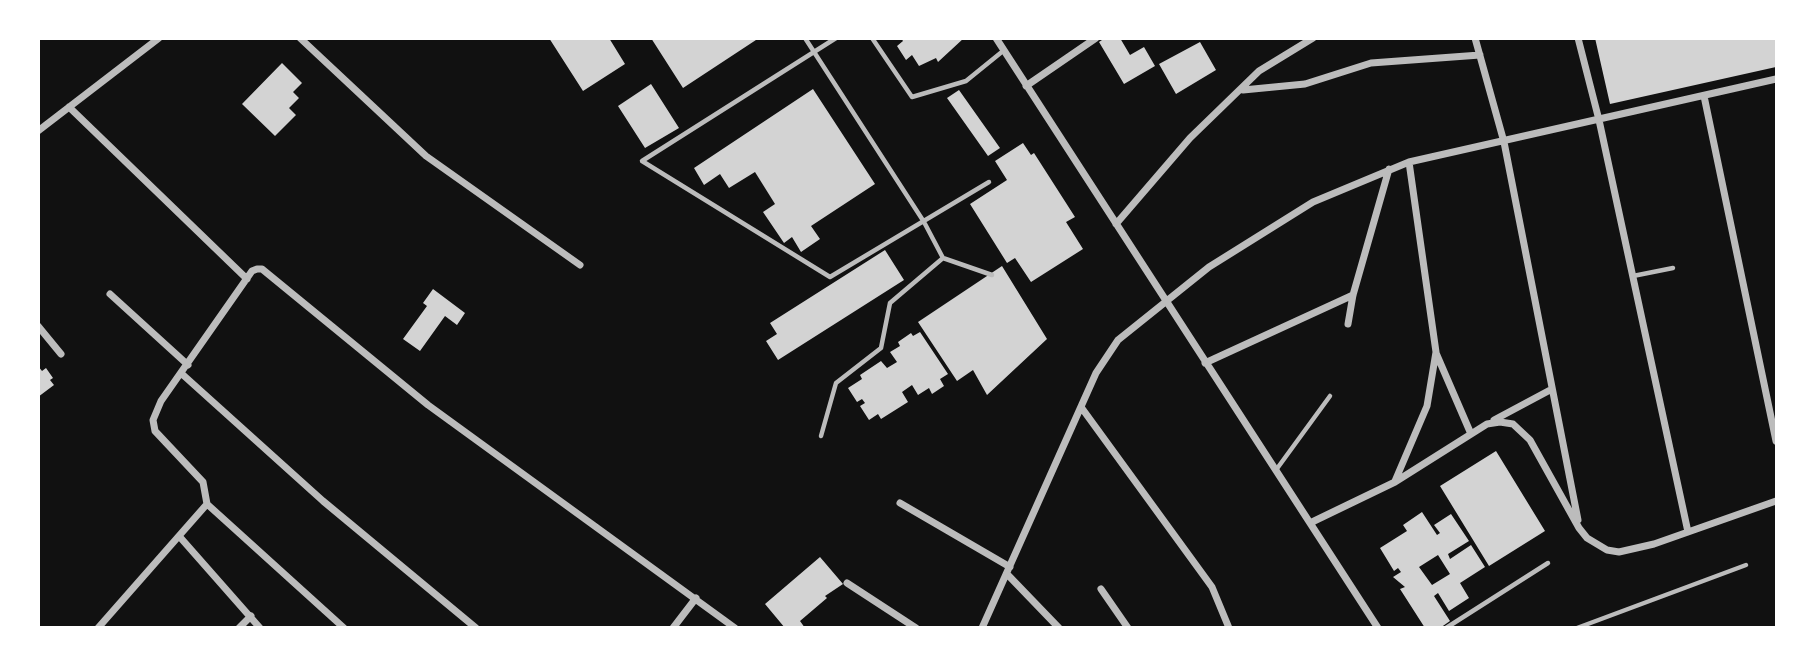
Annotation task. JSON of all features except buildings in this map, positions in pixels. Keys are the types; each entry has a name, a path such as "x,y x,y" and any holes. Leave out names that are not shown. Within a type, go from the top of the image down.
{"street":[{"path":"38,131 159,38"},
{"path":"300,38 426,156 580,264"},
{"path":"996,38 1378,628"},
{"path":"1027,86 1096,38"},
{"path":"1116,224 1190,138 1243,90 1259,71 1313,38"},
{"path":"1475,38 1504,142 1579,527"},
{"path":"1578,38 1599,120 1688,532"},
{"path":"1243,90 1305,84 1371,63 1480,55"},
{"path":"982,628 1096,373 1118,340 1209,267 1313,202 1409,162 1776,79"},
{"path":"1704,96 1776,441"},
{"path":"69,107 247,279"},
{"path":"1409,162 1436,352 1471,434"},
{"path":"1348,324 1353,295 1389,169"},
{"path":"344,628 207,504 203,482 155,431 153,420 161,401 252,271 262,269 428,405 735,628"},
{"path":"110,294 188,365"},
{"path":"1205,363 1353,295"},
{"path":"38,326 61,354"},
{"path":"1395,482 1427,406 1436,352"},
{"path":"182,374 323,501 476,628"},
{"path":"1310,523 1395,482 1487,424 1552,390"},
{"path":"1082,407 1212,587 1227,627"},
{"path":"1487,424 1513,424 1530,440 1579,527 1598,545 1619,552 1688,532 1776,501"},
{"path":"900,503 1009,570 1059,628"},
{"path":"97,628 207,504"},
{"path":"179,536 260,628"},
{"path":"847,583 916,628"},
{"path":"1101,589 1128,628"},
{"path":"673,628 696,598"},
{"path":"239,628 251,616"}],"lane":[{"path":"805,38 924,222 943,258 992,275"},
{"path":"836,38 642,161 830,276 989,182"},
{"path":"872,38 912,97 966,81 1003,51"},
{"path":"821,436 836,383 881,348 890,303 943,258"},
{"path":"1633,276 1673,268"},
{"path":"1276,470 1330,396"},
{"path":"1446,628 1548,563"},
{"path":"1577,628 1746,565"}]}
